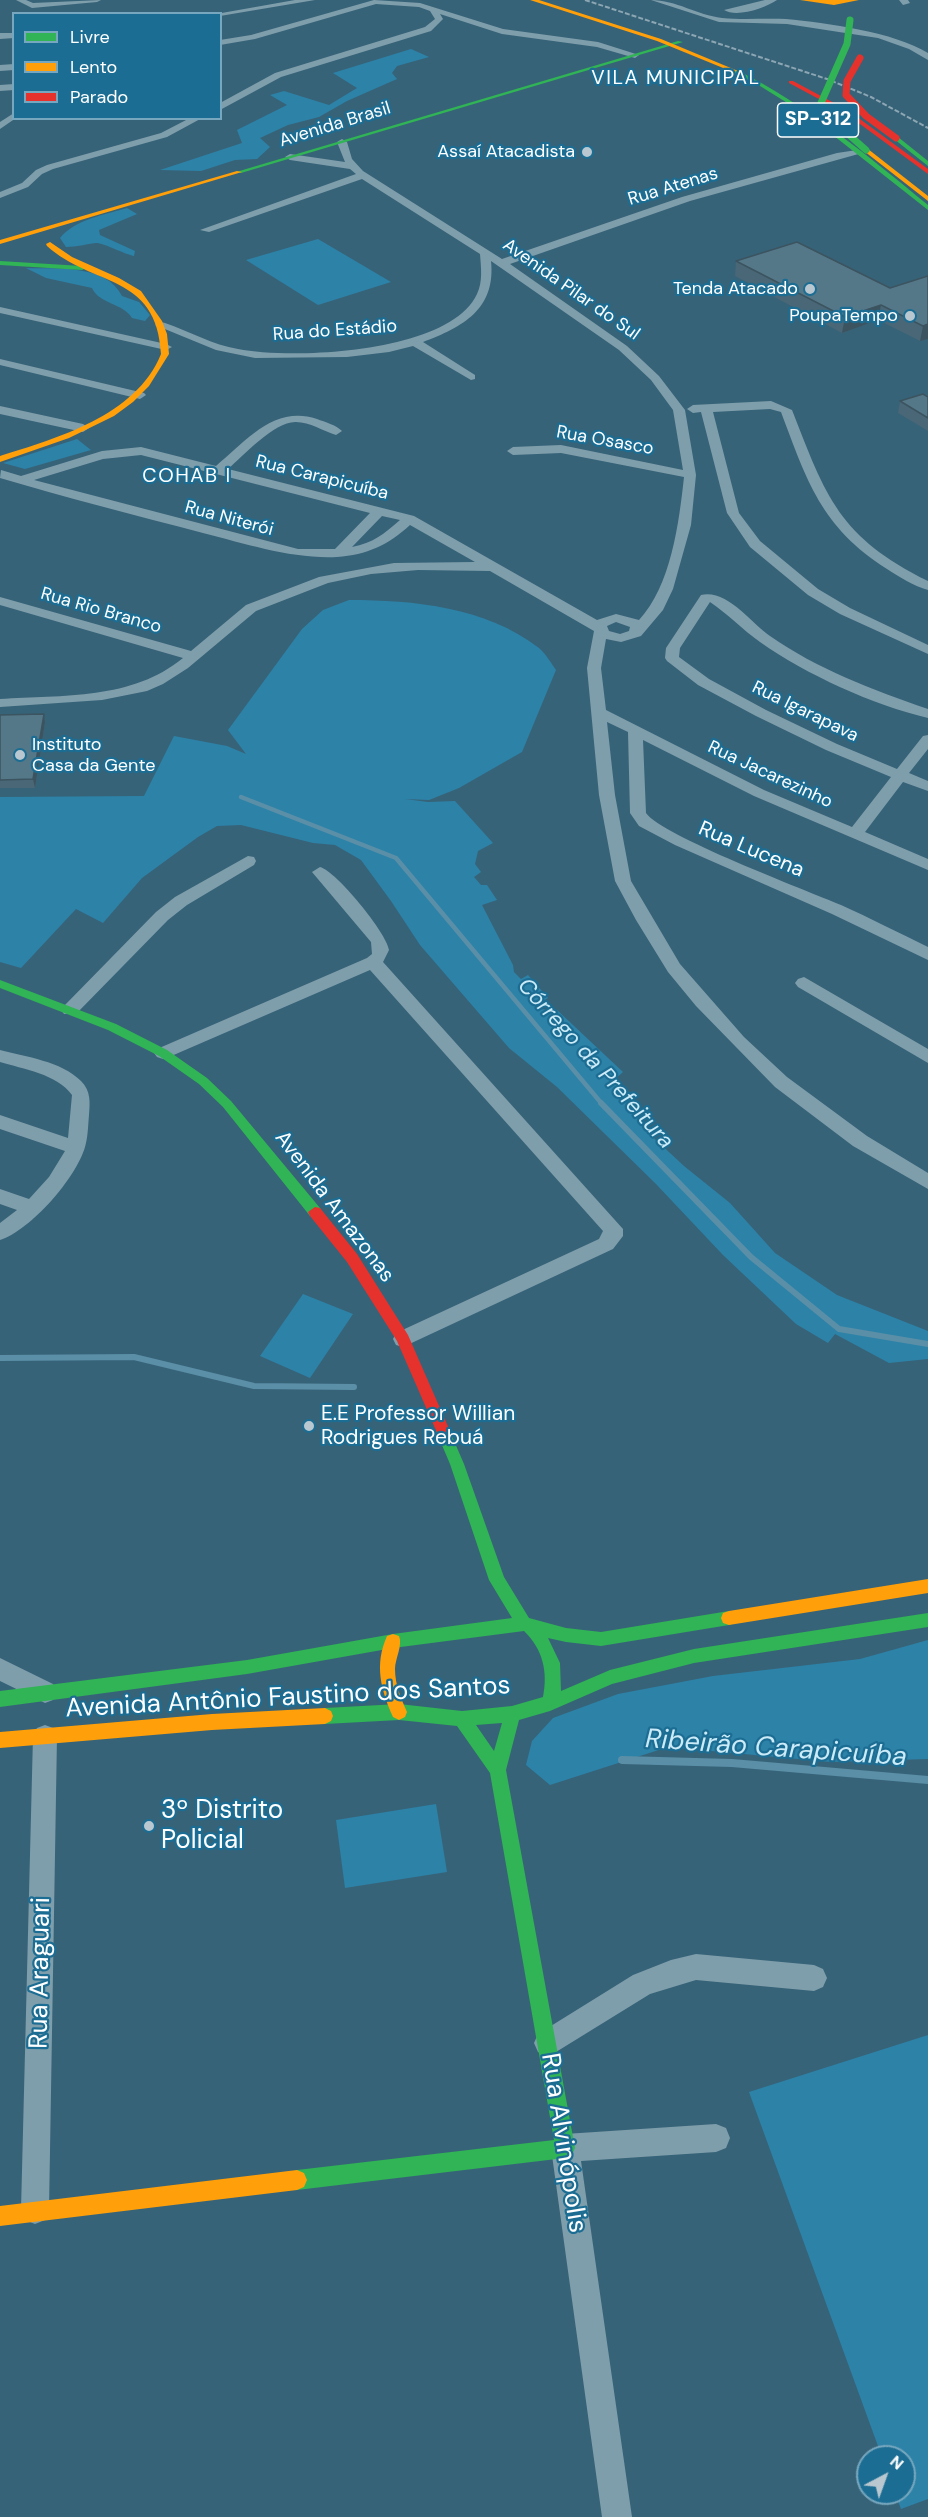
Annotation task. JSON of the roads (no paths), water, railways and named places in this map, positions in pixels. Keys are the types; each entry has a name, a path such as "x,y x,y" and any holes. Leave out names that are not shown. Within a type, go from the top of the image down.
{"main road":[{"name":"SP-312","path":"533,0 776,77 804,88 847,112 928,172"},
{"name":"SP-312","path":"556,0 674,44 744,75 813,116 862,151 928,208"},
{"path":"803,0 861,7 865,45 846,84 846,95 854,106 928,164"},
{"path":"839,3 847,6 851,43 824,89 821,103 830,118 862,151 928,199"},
{"name":"Avenida Brasil","path":"0,242 674,44"},
{"path":"635,55 691,53"},
{"path":"33,266 52,261 54,249 70,223"},
{"path":"0,459 82,428 116,412 140,395 155,375 164,358 166,346 161,325 139,293 54,249 21,237"},
{"path":"1,262 33,266 89,268"},
{"name":"Avenida Amazonas","path":"0,984 112,1027 163,1053 202,1081 227,1104 352,1258 403,1339 457,1464 497,1580 555,1662 556,1677 550,1703"},
{"path":"478,1630 497,1580"},
{"name":"Avenida Antônio Faustino dos Santos","path":"0,1700 247,1667 393,1641 478,1630 528,1626 585,1638 601,1639 928,1586"},
{"name":"Avenida Antônio Faustino dos Santos","path":"0,1740 212,1722 399,1712 462,1719 512,1714 550,1703 610,1677 694,1656 928,1620"},
{"path":"393,1641 387,1656 386,1677 387,1688 399,1712"},
{"name":"Rua Alvinópolis","path":"512,1714 498,1770 565,2148"},
{"name":"Rua Alvinópolis","path":"462,1719 498,1770"},
{"path":"0,2216 34,2210 565,2148"}],"street":[{"path":"20,0 28,6 97,0"},
{"path":"222,14 311,0"},
{"path":"655,0 728,21 787,22 855,31 903,43 928,57"},
{"path":"677,8 707,11 741,10 773,0"},
{"path":"222,43 252,37 384,2 431,8 516,35 598,45 635,55"},
{"path":"431,8 441,2"},
{"path":"331,6 345,11"},
{"path":"230,89 428,29 439,19 431,8"},
{"path":"728,21 741,10"},
{"path":"222,106 278,75"},
{"path":"0,195 25,185 39,172 50,167 164,135 194,120"},
{"path":"342,142 351,166"},
{"name":"Rua Atenas","path":"501,263 686,199 862,151"},
{"name":"Avenida Pilar do Sul","path":"290,157 351,166 514,271 623,348 655,378 679,410 690,476 681,547 659,605 651,617 594,668"},
{"path":"205,230 363,175"},
{"path":"0,235 21,237"},
{"path":"484,253 487,278 514,271"},
{"name":"Rua do Estádio","path":"161,325 230,351 249,354 377,350 414,342 454,323 470,311 483,296 487,278"},
{"path":"0,310 166,346"},
{"path":"414,342 471,377"},
{"path":"0,362 140,395"},
{"path":"679,410 771,405 786,410 815,483 825,503 839,521 861,543 889,565 928,586"},
{"path":"706,409 732,513 755,544 813,592 845,611 928,650"},
{"path":"0,410 82,428"},
{"path":"218,471 272,426 286,419 297,418 336,431"},
{"name":"Rua Osasco","path":"513,452 561,449 690,476"},
{"name":"Rua Carapicuíba","path":"24,479 73,462 131,451 152,453 379,511 409,519 496,567 600,629"},
{"name":"Rua Niterói","path":"0,474 274,549 308,554 339,553 363,549 380,543 409,519"},
{"path":"339,553 379,511"},
{"path":"0,703 90,697 140,688 158,681 184,664 252,607 267,604 320,580 408,565 450,564 496,567"},
{"name":"Rua Igarapava","path":"928,714 883,699 805,662 765,639 709,597 675,642 672,658 711,687 771,719 928,786"},
{"name":"Rua Rio Branco","path":"0,601 192,656"},
{"name":"Rua Carapicuíba","path":"560,604 619,618"},
{"path":"659,605 603,622 594,668 607,795 623,881 674,968 738,1041 781,1082 860,1141 928,1182"},
{"path":"600,629 622,642 634,623 619,618"},
{"name":"Rua Jacarezinho","path":"599,712 759,793 928,865"},
{"name":"Rua Lucena","path":"635,731 638,813 645,823 681,842 838,910 928,954"},
{"path":"855,834 928,739"},
{"path":"70,1010 162,916 181,901 248,861"},
{"path":"163,1053 380,957 382,951 379,941 339,891 320,872"},
{"path":"373,962 613,1229 613,1236 606,1244 403,1339"},
{"path":"804,983 928,1057"},
{"path":"0,1056 64,1077 78,1089 81,1095 76,1148 56,1181 31,1208 0,1233"},
{"path":"0,1122 76,1148"},
{"path":"0,1196 31,1208"},
{"path":"0,1669 47,1694"},
{"name":"Rua Araguari","path":"34,2210 45,1736"},
{"path":"547,2043 642,1984 671,1972 696,1967 814,1978"},
{"path":"565,2148 716,2138"},
{"name":"Rua Alvinópolis","path":"565,2148 617,2517"}],"waterway":[{"name":"Córrego da Prefeitura","path":"241,797 396,858 602,1104"},
{"name":"Córrego da Prefeitura","path":"601,1103 751,1257 839,1329 928,1344"},
{"path":"0,1358 134,1357 254,1386 354,1387"},
{"name":"Ribeirão Carapicuíba","path":"622,1760 732,1763 928,1780"}],"railway":[{"path":"585,0 827,79 871,97 928,128"}],"place":[{"name":"Assaí Atacadista","path":"587,152"},
{"name":"Tenda Atacado","path":"810,289"},
{"name":"PoupaTempo","path":"910,316"},
{"name":"Instituto Casa da Gente","path":"20,755"},
{"name":"E.E Professor Willian Rodrigues Rebuá","path":"309,1426"},
{"name":"3º Distrito Policial","path":"149,1826"}],"district":[{"name":"VILA MUNICIPAL","path":"676,79"},
{"name":"COHAB I","path":"187,477"}]}
